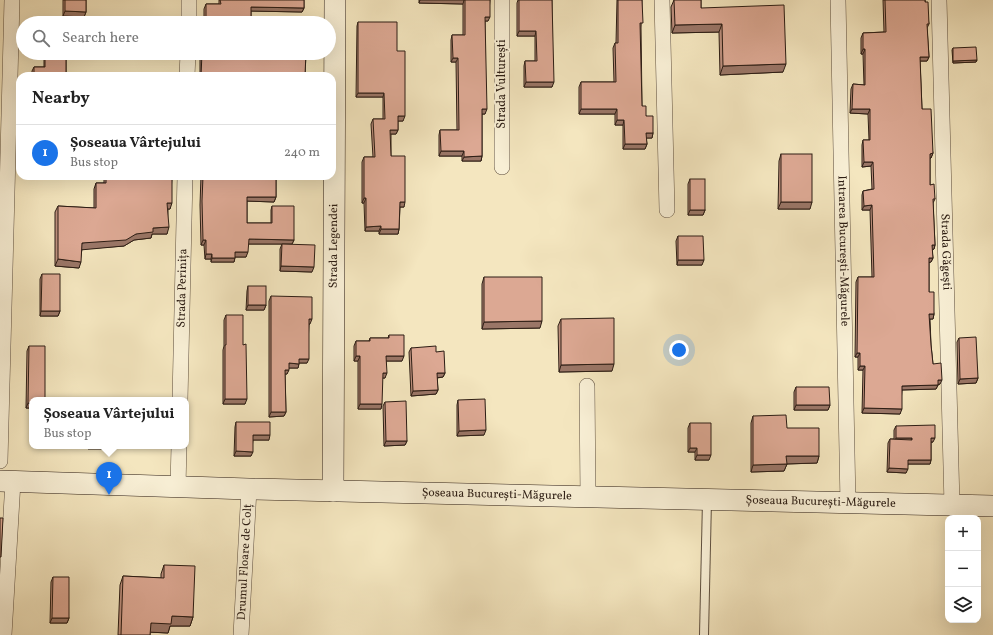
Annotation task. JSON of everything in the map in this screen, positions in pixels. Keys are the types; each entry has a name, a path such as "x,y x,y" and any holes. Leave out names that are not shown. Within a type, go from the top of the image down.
{"main road":[{"name":"Strada Legendei","path":"335,0 335,16"},
{"name":"Strada Legendei","path":"335,60 335,72"},
{"name":"Strada Legendei","path":"333,491 334,180"},
{"name":"Șoseaua București-Măgurele","path":"6,481 249,489 993,506"}],"street":[{"path":"0,461 12,0"},
{"path":"189,0 189,16"},
{"name":"Strada Vulturești","path":"502,0 502,167"},
{"path":"662,0 667,210"},
{"name":"Intrarea București-Măgurele","path":"838,0 848,503"},
{"name":"Strada Găgești","path":"939,0 952,505"},
{"path":"188,60 188,72"},
{"name":"Strada Perinița","path":"180,397 185,180"},
{"path":"587,386 588,497"},
{"path":"178,486 179,449"},
{"path":"4,635 6,481"},
{"name":"Drumul Floare de Colț","path":"241,635 249,489"}],"lane":[{"path":"704,635 708,500"}],"building":[{"path":"65,0 86,0 86,12 65,11"},
{"path":"220,0 304,0 304,8 251,7 251,16 206,16 206,4 221,4"},
{"path":"465,0 490,0 490,17 485,17 487,109 482,109 482,156 464,157 464,151 441,151 440,130 459,130 458,58 453,58 452,35 465,35"},
{"path":"519,0 552,0 554,82 526,82 525,61 537,61 536,31 519,31"},
{"path":"618,0 642,0 643,23 640,23 642,106 646,106 646,116 653,116 653,133 646,133 647,144 625,144 624,120 617,120 617,109 581,109 581,82 616,82 615,43 618,43"},
{"path":"674,0 701,0 701,8 784,5 786,64 723,66 722,24 675,25"},
{"path":"885,0 925,0 925,2 928,2 929,24 927,24 929,57 920,57 922,109 931,109 933,153 930,154 930,185 934,184 935,199 933,199 935,245 932,245 933,258 929,258 929,292 934,292 934,314 929,314 933,364 941,363 942,380 938,380 938,385 902,386 902,409 864,408 865,366 860,366 860,353 857,353 858,277 874,277 872,205 864,206 863,191 874,189 873,162 864,162 863,140 870,140 870,109 852,109 853,84 865,85 865,49 863,49 863,33 886,32"},
{"path":"358,22 397,22 397,51 405,51 405,116 398,116 398,130 390,130 391,156 405,156 405,202 400,202 399,229 381,229 381,226 366,227 364,157 375,157 373,119 385,119 384,93 358,93"},
{"path":"976,47 977,60 953,61 953,48"},
{"path":"45,60 66,60 66,72 34,72 34,67 45,67"},
{"path":"202,60 306,60 305,72 201,72"},
{"path":"781,154 812,154 812,202 781,202"},
{"path":"690,179 705,179 705,210 690,210"},
{"path":"106,180 172,180 172,203 167,203 169,227 153,228 153,232 136,234 126,240 82,243 81,262 58,259 58,206 96,208 96,183 106,183"},
{"path":"203,180 276,180 276,197 247,197 247,223 272,223 272,206 294,206 294,240 249,239 248,252 235,252 235,258 212,258 212,254 206,254 206,240 203,240"},
{"path":"678,236 703,236 704,260 678,260"},
{"path":"282,244 315,245 314,267 281,266"},
{"path":"42,274 60,274 60,311 41,311"},
{"path":"484,277 542,277 542,321 484,322"},
{"path":"248,286 266,286 266,305 248,305"},
{"path":"271,296 312,297 312,319 309,319 309,359 299,359 299,364 289,363 289,370 285,370 286,412 271,412"},
{"path":"226,315 243,315 243,345 246,344 247,399 225,399"},
{"path":"614,318 614,364 561,365 561,319"},
{"path":"389,335 404,335 404,356 386,356 387,373 383,373 382,404 360,404 360,356 356,356 356,341 370,341 370,338 389,338"},
{"path":"976,337 978,378 960,379 959,338"},
{"path":"29,346 45,346 45,397 29,397 28,403"},
{"path":"436,346 436,352 444,351 445,373 437,373 438,390 413,391 411,348"},
{"path":"796,387 829,387 830,405 796,405"},
{"path":"485,399 486,430 459,431 458,400"},
{"path":"406,401 407,441 386,441 385,402"},
{"path":"786,415 787,428 819,428 819,456 786,456 787,464 753,465 753,416"},
{"path":"236,422 270,422 270,435 253,435 253,452 236,451"},
{"path":"690,423 711,423 711,455 697,455 697,448 690,448"},
{"path":"935,425 935,438 931,438 931,460 908,460 908,469 889,468 890,439 912,440 912,438 896,438 896,426"},
{"path":"0,518 3,518 1,557 0,557"},
{"path":"164,565 195,566 193,617 172,616 171,624 151,623 150,635 121,635 123,576 164,578"},
{"path":"53,577 69,577 69,618 52,618"}],"place":[{"name":"Șoseaua Vârtejului","path":"109,495"}]}
